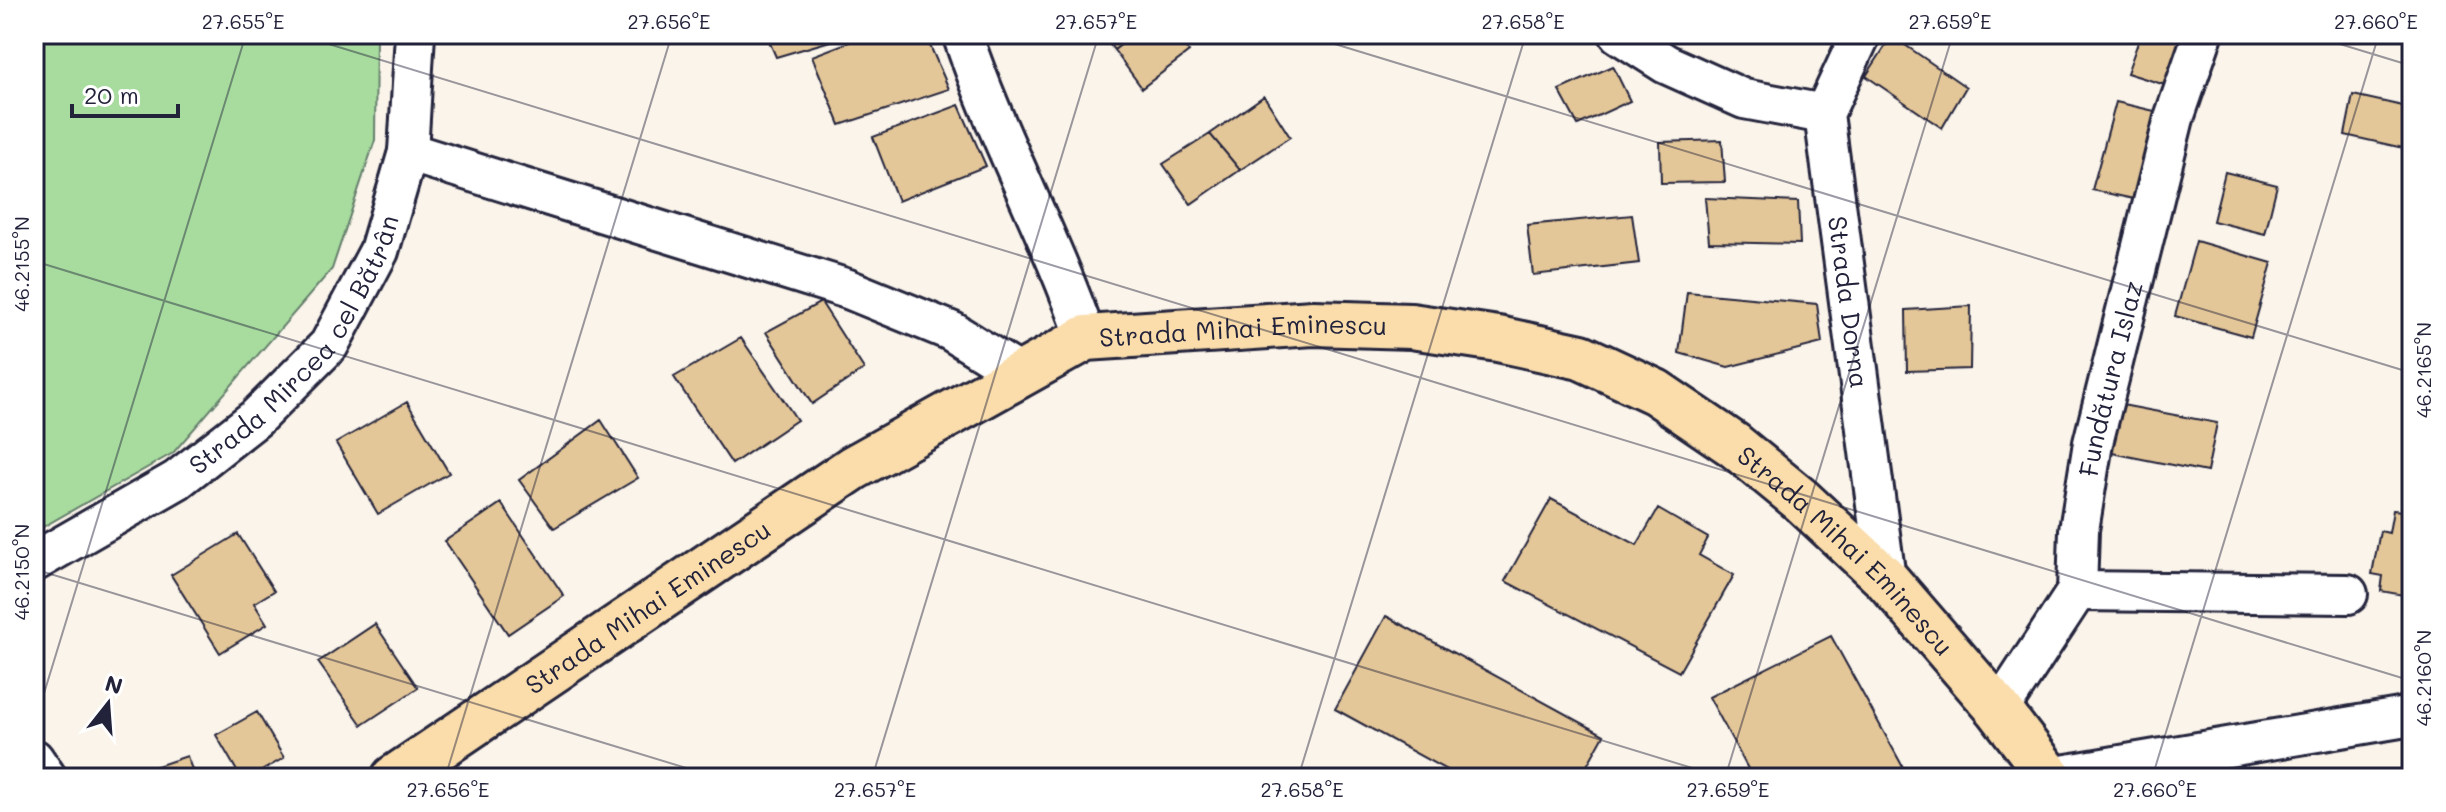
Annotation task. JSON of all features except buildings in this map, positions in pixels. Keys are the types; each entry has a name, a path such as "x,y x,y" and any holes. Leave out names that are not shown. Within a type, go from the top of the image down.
{"main road":[{"name":"Strada Mihai Eminescu","path":"394,778 853,468 1086,338 1313,323 1397,326 1498,339 1581,357 1656,392 1734,445 1801,500 1886,579 1999,710 2050,777"}],"street":[{"name":"Strada Mircea cel Bătrân","path":"34,562 177,480 256,418 329,345 379,251 408,152 415,34"},
{"path":"962,34 991,115 1063,272 1086,338"},
{"path":"1619,34 1666,64 1744,99 1824,114 1861,34"},
{"name":"Fundătura Islaz","path":"2077,591 2079,530 2093,443 2174,118 2203,34"},
{"name":"Strada Dorna","path":"1824,114 1886,579"},
{"path":"408,152 848,289 951,331 1020,374"},
{"path":"1999,710 2077,591 2348,594"},
{"path":"2050,777 2412,716"},
{"path":"34,759 47,778"}],"green space":[{"path":"34,34 376,34 375,140 332,269 173,453 34,532"}]}
